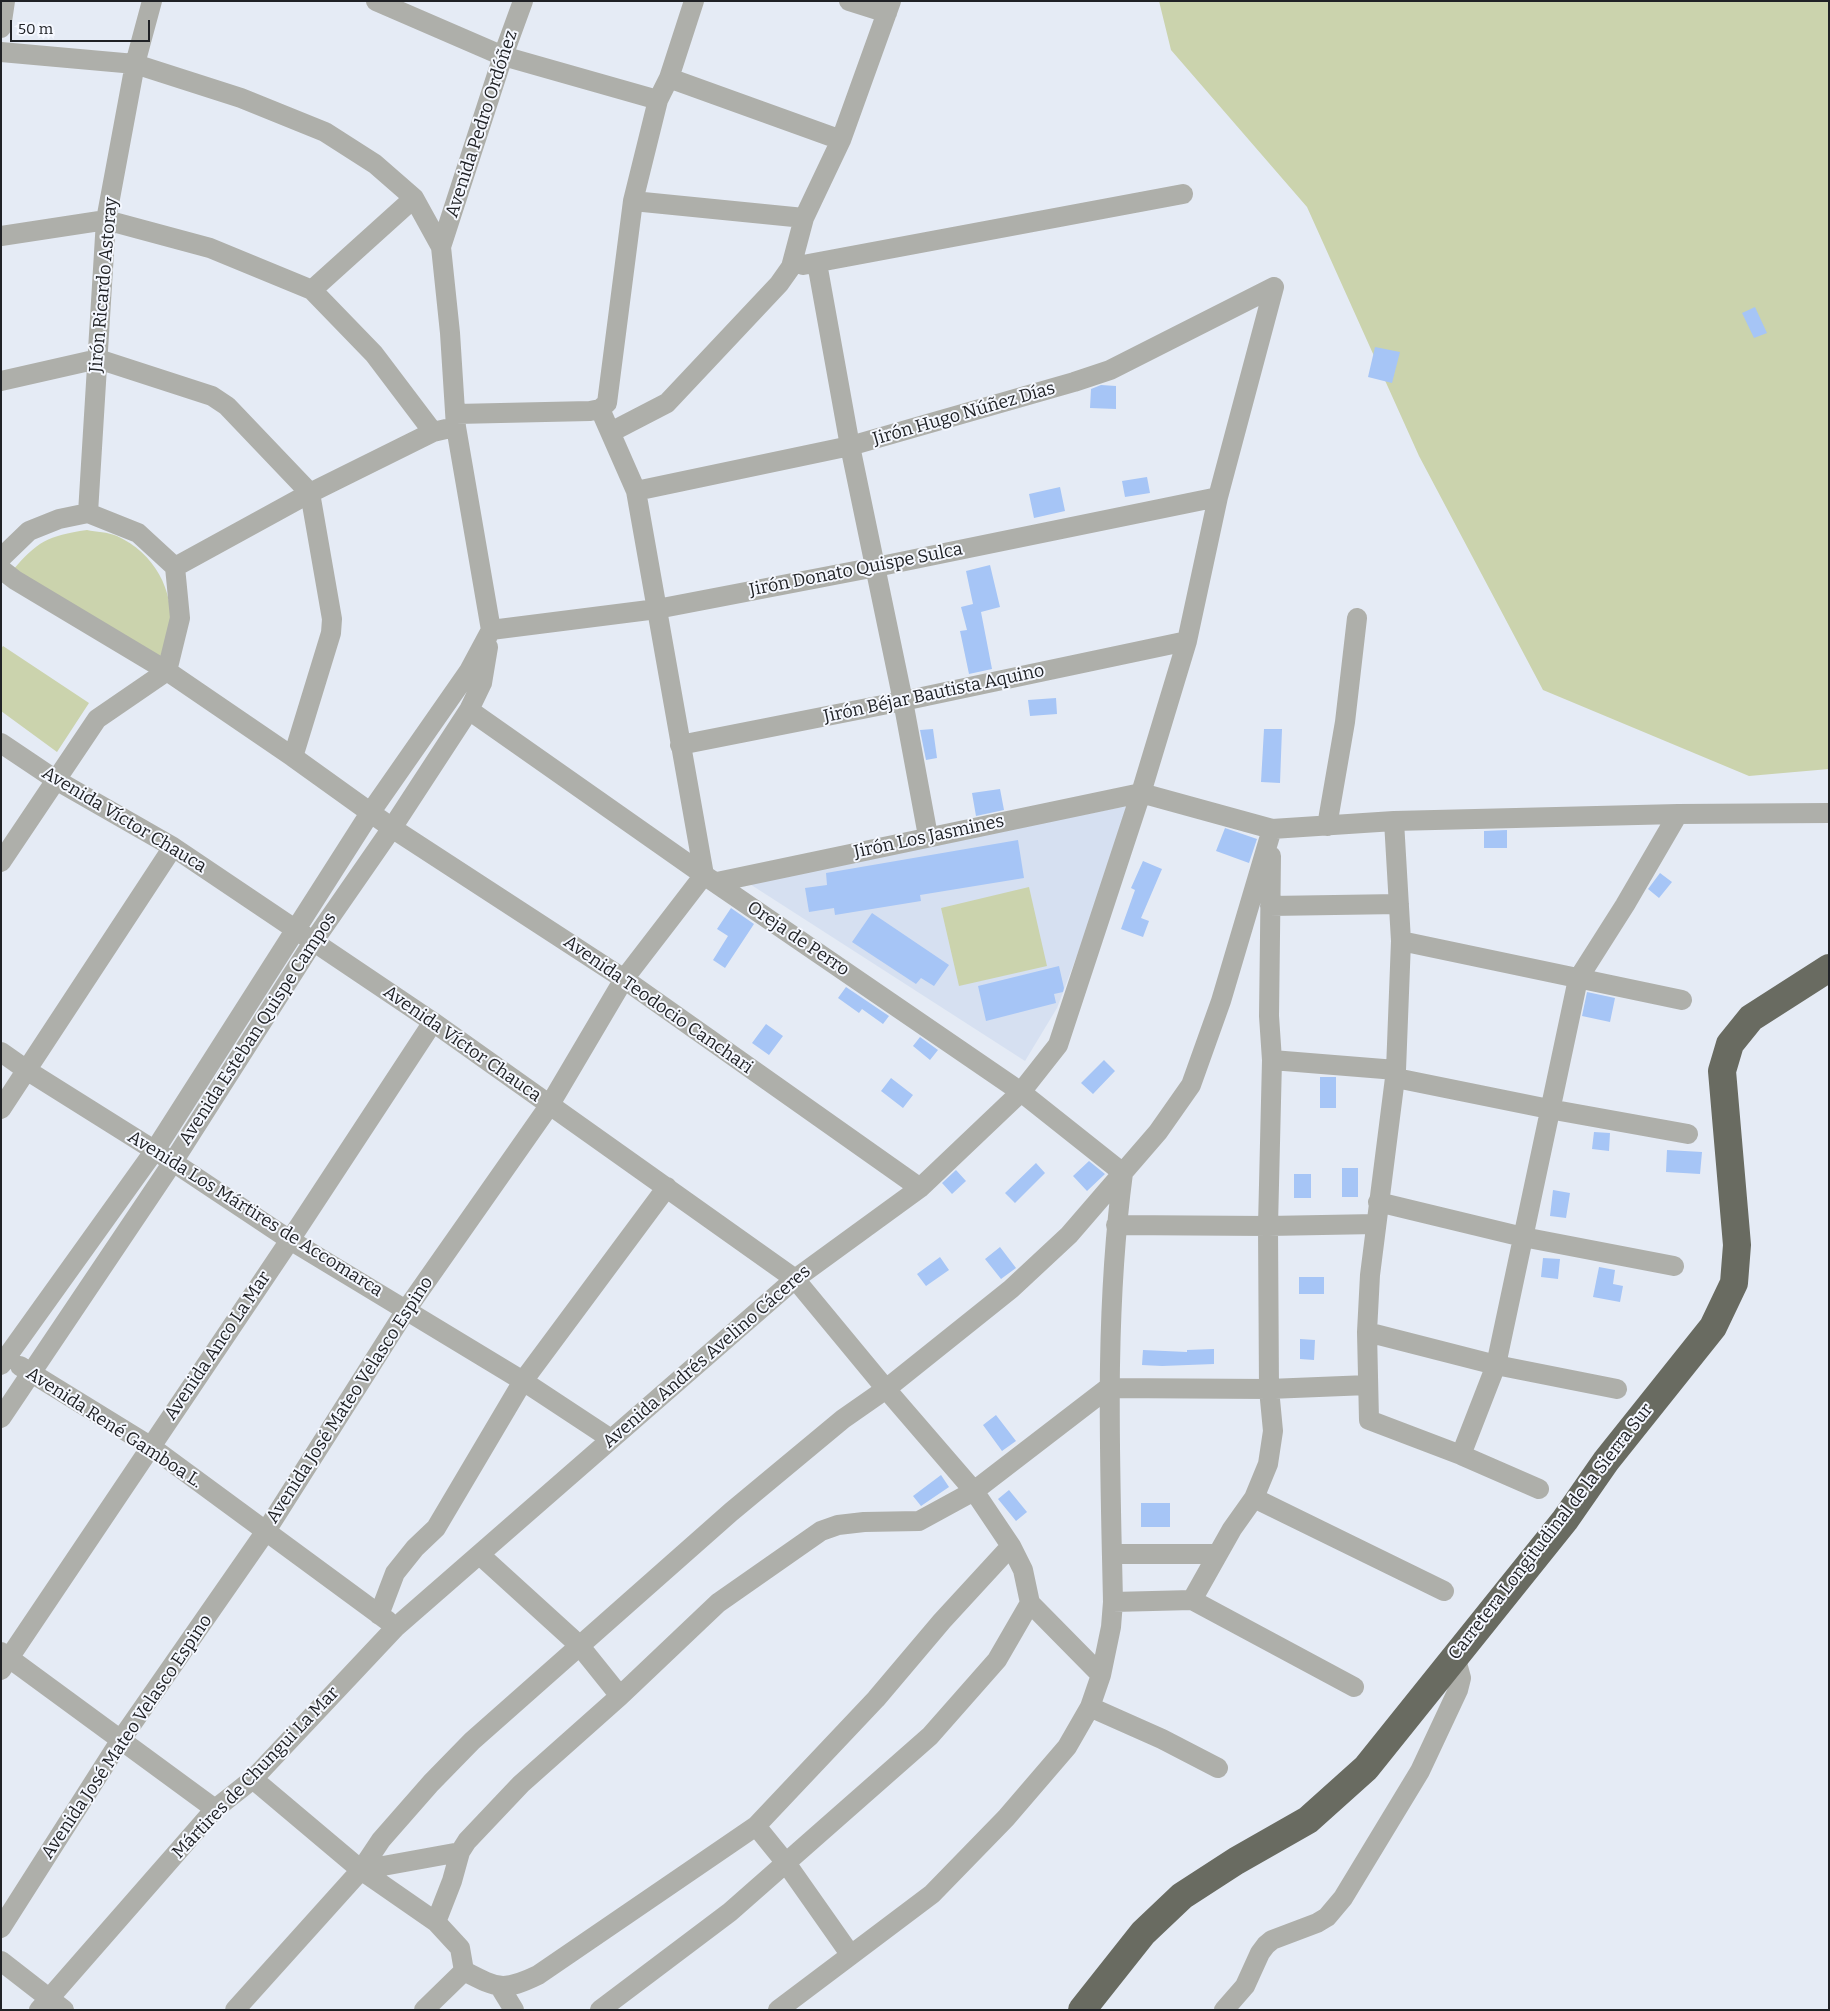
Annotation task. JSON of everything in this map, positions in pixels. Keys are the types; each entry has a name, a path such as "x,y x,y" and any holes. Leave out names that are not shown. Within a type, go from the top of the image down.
{"highway":[{"name":"Carretera Longitudinal de la Sierra Sur","path":"1082,2010 1143,1933 1182,1896 1236,1861 1308,1820 1366,1768 1565,1520 1606,1461 1713,1327 1734,1283 1738,1244 1722,1071 1730,1044 1751,1018 1829,968"}],"street":[{"path":"1,28 5,1"},
{"name":"Jirón Ricardo Astoray","path":"88,513 106,220 135,64 152,1"},
{"path":"376,1 503,56 658,100"},
{"name":"Avenida Pedro Ordóñez","path":"441,247 503,56 523,1"},
{"path":"175,567 310,493 456,421 590,411 600,409 606,403 633,201 658,100 669,78 694,1"},
{"path":"611,432 666,402 779,284 791,267 804,218 842,140 889,7 849,1"},
{"path":"1,52 135,64 241,98 325,132 375,164 414,198 441,247"},
{"path":"669,78 842,140"},
{"path":"791,267 1182,194"},
{"path":"312,290 414,198"},
{"path":"633,201 804,218"},
{"path":"1,236 106,220 210,248 312,290 374,354 433,432"},
{"name":"Avenida Esteban Quispe Campos","path":"1,1418 174,1162 313,942 392,828 469,710 482,683 491,630 456,421 441,247"},
{"path":"816,263 850,446 876,567 928,836"},
{"name":"Jirón Hugo Núñez Días","path":"636,491 850,446 1074,382 1110,370 1274,288"},
{"name":"Avenida Andrés Avelino Cáceres","path":"396,1627 794,1279 920,1188 1021,1092 1058,1045 1141,793 1187,641 1218,497 1274,288"},
{"path":"1,381 98,359 212,396 227,406 310,493 332,619 331,633 293,756"},
{"path":"600,409 636,491 680,745 710,879"},
{"name":"Jirón Donato Quispe Sulca","path":"491,630 657,609 876,567 1218,497"},
{"path":"1,558 29,531 59,519 88,513 138,533 175,567 180,618 167,671 97,719 1,862"},
{"name":"Avenida Teodocio Canchari","path":"1,569 15,580 167,671 293,756 392,828 624,979 920,1188"},
{"path":"1327,826 1345,722 1356,618"},
{"path":"3,1359 155,1150 370,812 469,671 491,630"},
{"name":"Jirón Béjar Bautista Aquino","path":"680,745 903,702 1187,641"},
{"name":"Oreja de Perro","path":"469,710 710,879 1021,1092 1123,1173"},
{"name":"Avenida Víctor Chauca","path":"1,743 56,780 173,847 432,1022 794,1279 974,1491 1011,1546 1023,1570 1030,1603"},
{"path":"1141,793 1272,829 1394,821 1678,814 1829,813"},
{"name":"Jirón Los Jasmines","path":"710,879 1141,793"},
{"path":"1461,1455 1496,1365 1578,979 1625,905 1678,814"},
{"path":"1394,821 1401,941 1396,1074 1370,1275 1367,1332 1369,1420 1461,1455 1539,1489"},
{"path":"1192,1600 1232,1528 1254,1498 1268,1464 1273,1431 1269,1389 1268,1226 1272,1060 1269,1016 1272,829"},
{"path":"235,2010 361,1870 381,1840 431,1783 472,1741 732,1512 843,1419 886,1389 1011,1289 1069,1235 1158,1132 1191,1085 1221,1001 1272,829"},
{"path":"1,1109 28,1071 173,847"},
{"name":"Avenida José Mateo Velasco Espino","path":"1,1928 120,1741 266,1531 406,1310 549,1106 624,979 710,879"},
{"path":"1270,906 1399,904"},
{"path":"1401,941 1682,1000"},
{"name":"Avenida Anco La Mar","path":"4,1659 290,1240 432,1022"},
{"name":"Avenida Los Mártires de Accomarca","path":"1,1052 28,1071 174,1162 290,1240 523,1381 611,1439"},
{"path":"1272,1060 1396,1074 1549,1109 1688,1134"},
{"path":"778,2010 932,1894 1006,1818 1067,1747 1090,1707 1101,1675 1111,1627 1113,1602 1108,1388 1116,1225 1123,1173"},
{"path":"379,1615 395,1573 414,1548 436,1528 523,1381 666,1187"},
{"path":"1378,1202 1523,1237 1674,1266"},
{"path":"1116,1225 1268,1226 1376,1224"},
{"path":"1367,1332 1496,1365 1617,1389"},
{"name":"Avenida René Gamboa L.","path":"3,1359 32,1373 150,1446 396,1627"},
{"path":"436,1922 452,1881 460,1852 467,1841 521,1784 620,1696 718,1603 821,1531 838,1525 864,1522 919,1521 974,1491 1108,1388 1269,1389 1368,1385"},
{"path":"1254,1498 1444,1591"},
{"path":"464,1971 485,1982 500,1987 517,1985 538,1975 756,1826 876,1699 942,1621 1011,1546"},
{"path":"1112,1554 1218,1554"},
{"path":"480,1555 579,1645 620,1696"},
{"path":"1113,1602 1192,1600 1354,1686"},
{"path":"600,2010 730,1912 930,1736 997,1660 1030,1603 1101,1675"},
{"name":"Mártires de Chungui La Mar","path":"51,2006 215,1809 253,1779 396,1627"},
{"path":"1224,2010 1245,1986 1260,1953 1266,1945 1272,1940 1327,1917 1343,1898 1420,1771 1454,1699 1461,1678 1455,1656"},
{"path":"4,1659 215,1809"},
{"path":"1090,1707 1162,1739 1218,1768"},
{"path":"253,1779 361,1870 436,1922 460,1948 464,1971"},
{"path":"756,1826 786,1863 850,1954"},
{"path":"361,1870 460,1852"},
{"path":"1,1961 51,2006"},
{"path":"424,2010 464,1971"},
{"path":"500,1987 514,2010"}],"shaded area":[{"path":"1134,805 1057,1008 1025,1061 742,879"}],"green space":[{"path":"1159,1 1829,1 1829,769 1749,776 1543,690 1419,456 1307,207 1171,50"},
{"path":"87,530 117,536 130,543 142,552 159,574 169,601 171,616 170,631 159,660 12,571 29,553 44,542 62,535"},
{"path":"3,646 89,703 57,752 1,711 1,649"},
{"path":"1029,887 1047,966 959,986 941,908"}],"building":[{"path":"1755,307 1767,333 1754,338 1742,313"},
{"path":"1375,347 1400,352 1392,383 1368,377"},
{"path":"1101,385 1116,386 1116,409 1090,408 1091,389"},
{"path":"1147,477 1150,493 1125,497 1122,481"},
{"path":"1060,487 1065,511 1034,518 1029,494"},
{"path":"990,565 1000,607 981,612 992,669 969,674 960,631 967,630 961,607 973,604 966,571"},
{"path":"1056,698 1057,714 1030,716 1028,700"},
{"path":"933,729 937,758 926,760 920,730"},
{"path":"1264,729 1282,729 1280,783 1261,782"},
{"path":"1000,789 1004,810 976,816 972,793"},
{"path":"1225,828 1257,839 1249,863 1216,851"},
{"path":"1507,830 1507,848 1484,848 1484,831"},
{"path":"1018,840 1024,878 920,895 921,901 835,915 834,908 809,912 805,888 827,885 826,873"},
{"path":"1143,861 1162,869 1141,918 1149,921 1143,937 1121,929 1135,890 1131,888"},
{"path":"1660,873 1672,882 1659,898 1648,889"},
{"path":"731,908 754,924 725,968 713,960 728,936 717,929"},
{"path":"872,913 949,965 934,986 921,978 916,984 852,942"},
{"path":"1059,966 1064,988 1063,992 1054,994 1056,1003 986,1021 978,986"},
{"path":"846,987 889,1016 883,1024 862,1009 859,1013 838,998"},
{"path":"1587,992 1615,998 1610,1022 1582,1016"},
{"path":"766,1024 783,1036 769,1055 752,1043"},
{"path":"920,1037 938,1050 930,1060 913,1046"},
{"path":"1104,1060 1115,1071 1093,1094 1081,1083"},
{"path":"1320,1077 1336,1077 1336,1108 1320,1108"},
{"path":"891,1078 913,1095 903,1108 881,1091"},
{"path":"1594,1132 1610,1133 1609,1151 1592,1149"},
{"path":"1667,1150 1702,1152 1700,1174 1666,1172"},
{"path":"1089,1161 1105,1174 1087,1191 1073,1176"},
{"path":"1036,1163 1045,1173 1015,1203 1005,1193"},
{"path":"1342,1168 1358,1168 1358,1197 1342,1197"},
{"path":"956,1170 966,1181 952,1194 942,1183"},
{"path":"1294,1174 1311,1174 1311,1198 1294,1198"},
{"path":"1553,1190 1570,1193 1566,1218 1550,1216"},
{"path":"1000,1247 1016,1268 1001,1279 985,1259"},
{"path":"940,1257 949,1270 926,1286 917,1274"},
{"path":"1543,1258 1560,1259 1558,1279 1541,1277"},
{"path":"1599,1267 1615,1270 1613,1284 1623,1286 1620,1302 1593,1297"},
{"path":"1299,1277 1324,1277 1324,1294 1299,1294"},
{"path":"1300,1339 1315,1340 1314,1360 1300,1359"},
{"path":"1214,1349 1214,1364 1142,1365 1143,1350 1187,1352 1187,1350"},
{"path":"996,1415 1016,1441 1002,1451 983,1425"},
{"path":"941,1475 949,1487 921,1506 913,1496"},
{"path":"1009,1490 1027,1512 1016,1521 998,1499"},
{"path":"1141,1503 1170,1503 1170,1527 1141,1527"}]}
